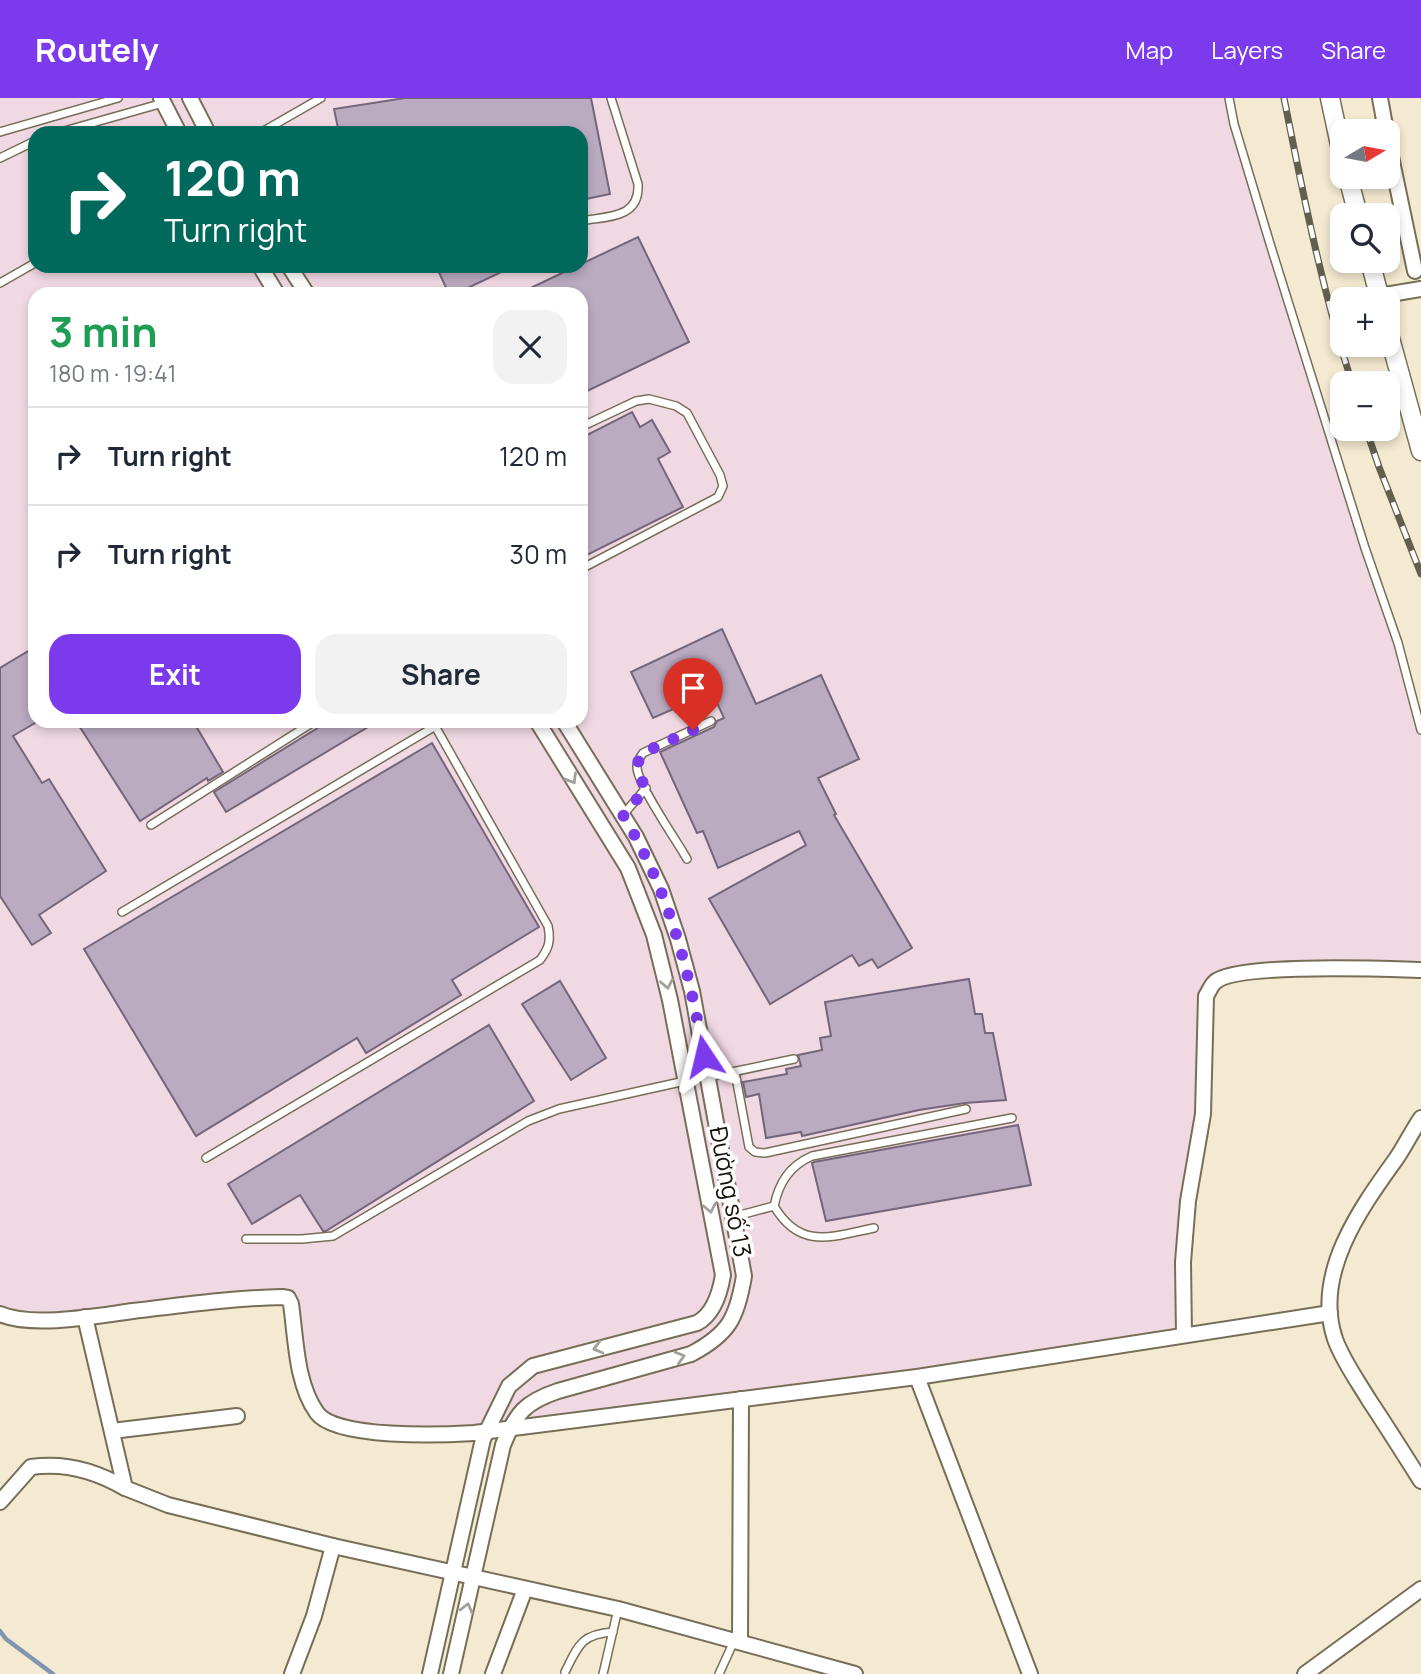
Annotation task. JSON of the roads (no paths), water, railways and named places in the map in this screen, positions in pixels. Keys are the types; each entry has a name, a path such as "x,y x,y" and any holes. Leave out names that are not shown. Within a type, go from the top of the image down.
{"street":[{"path":"190,98 204,126"},
{"path":"1330,98 1334,119"},
{"path":"1380,98 1384,119"},
{"path":"162,101 175,126"},
{"path":"1398,189 1415,271"},
{"path":"1400,294 1421,289"},
{"path":"1395,357 1421,451"},
{"name":"Đường số 13","path":"541,728 628,868 644,904 665,972 723,1275 720,1293 712,1307"},
{"name":"Đường số 13","path":"451,1674 475,1578 503,1445 522,1409 537,1398 691,1354 716,1339 728,1327 735,1316 744,1276 692,991 678,939 662,889 623,815 569,728"},
{"path":"1184,1335 1184,1250 1194,1153 1203,1114 1206,996 1212,986 1230,976 1294,968 1421,970"},
{"path":"685,1081 708,1077"},
{"path":"1421,1118 1398,1157 1375,1186 1343,1245 1332,1277 1331,1314 1335,1338 1345,1360 1421,1481"},
{"path":"0,1314 24,1321 85,1317 247,1298 288,1298 306,1391 319,1415 336,1426 425,1435 510,1429 916,1377 1331,1314"},
{"path":"430,1674 487,1431 509,1386 533,1366 697,1323 703,1320 712,1307 735,1316"},
{"path":"85,1317 125,1488"},
{"path":"916,1377 1030,1674"},
{"path":"737,1641 741,1399"},
{"path":"112,1431 237,1416"},
{"path":"0,1502 31,1467 50,1464 97,1472 125,1488 168,1505 334,1546 618,1609 855,1674"},
{"path":"292,1674 314,1616 334,1546"},
{"path":"494,1674 525,1589"},
{"path":"1305,1674 1421,1589"}],"lane":[{"path":"0,132 118,98"},
{"path":"272,126 321,98"},
{"path":"588,220 619,214 633,207 638,195 638,184 611,98"},
{"path":"1229,98 1234,124 1271,247 1365,548 1398,643 1421,730"},
{"path":"80,126 162,101"},
{"path":"0,158 28,144"},
{"path":"0,283 28,267"},
{"path":"588,424 636,401 649,399 676,406 687,413 720,475 723,486 718,497 588,565"},
{"path":"687,859 636,769 643,753 711,722"},
{"path":"151,825 304,728"},
{"path":"122,912 432,728"},
{"path":"206,1158 540,960 548,949 551,939 548,926 436,728"},
{"path":"623,815 646,789"},
{"path":"708,1077 794,1059"},
{"path":"735,1072 749,1147 755,1152 765,1153 966,1109"},
{"path":"246,1239 333,1236 528,1121 559,1109 685,1081"},
{"path":"874,1228 808,1238 784,1224 774,1206 778,1189 787,1174 799,1162 812,1156 1012,1118"},
{"path":"732,1217 774,1206"},
{"path":"603,1674 618,1609"},
{"path":"565,1672 580,1643 594,1633 613,1632"},
{"path":"719,1674 737,1641"}],"waterway":[{"path":"0,1631 6,1639 53,1674"}],"railway":[{"path":"1284,98 1322,277 1348,371"},
{"path":"1370,441 1421,574"}]}
